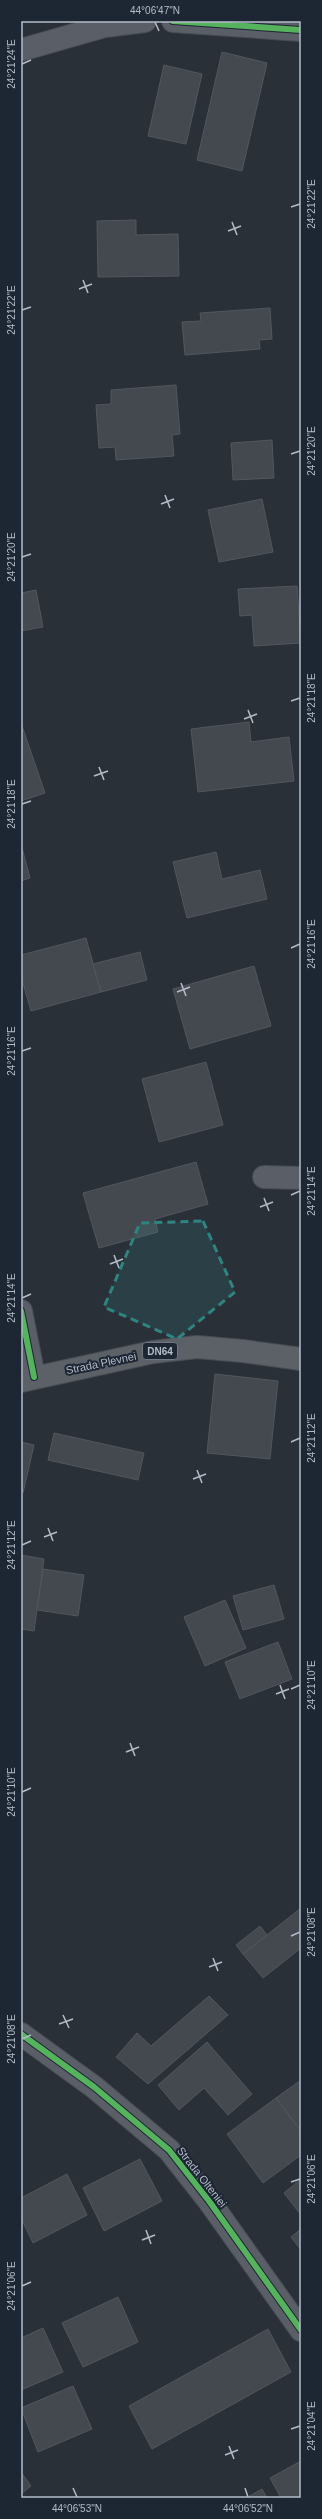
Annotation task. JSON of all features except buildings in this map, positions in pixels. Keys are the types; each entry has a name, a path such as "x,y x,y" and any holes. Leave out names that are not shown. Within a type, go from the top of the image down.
{"main road":[{"name":"Strada Plevnei","path":"28,1379 153,1352 197,1347 243,1350 301,1359"}],"street":[{"path":"21,50 105,26 145,21"},
{"path":"173,21 301,30"},
{"path":"264,1177 301,1178"},
{"path":"21,1312 28,1379"},
{"name":"Strada Olteniei","path":"21,2034 94,2087 169,2150 209,2201 301,2330"}],"highlighted area":[{"path":"203,1221 235,1292 177,1339 104,1307 140,1223"}],"cycle path":[{"path":"173,21 301,30"},
{"path":"21,1311 34,1377"},
{"path":"21,2034 94,2087 169,2150 209,2201 301,2330"}]}
